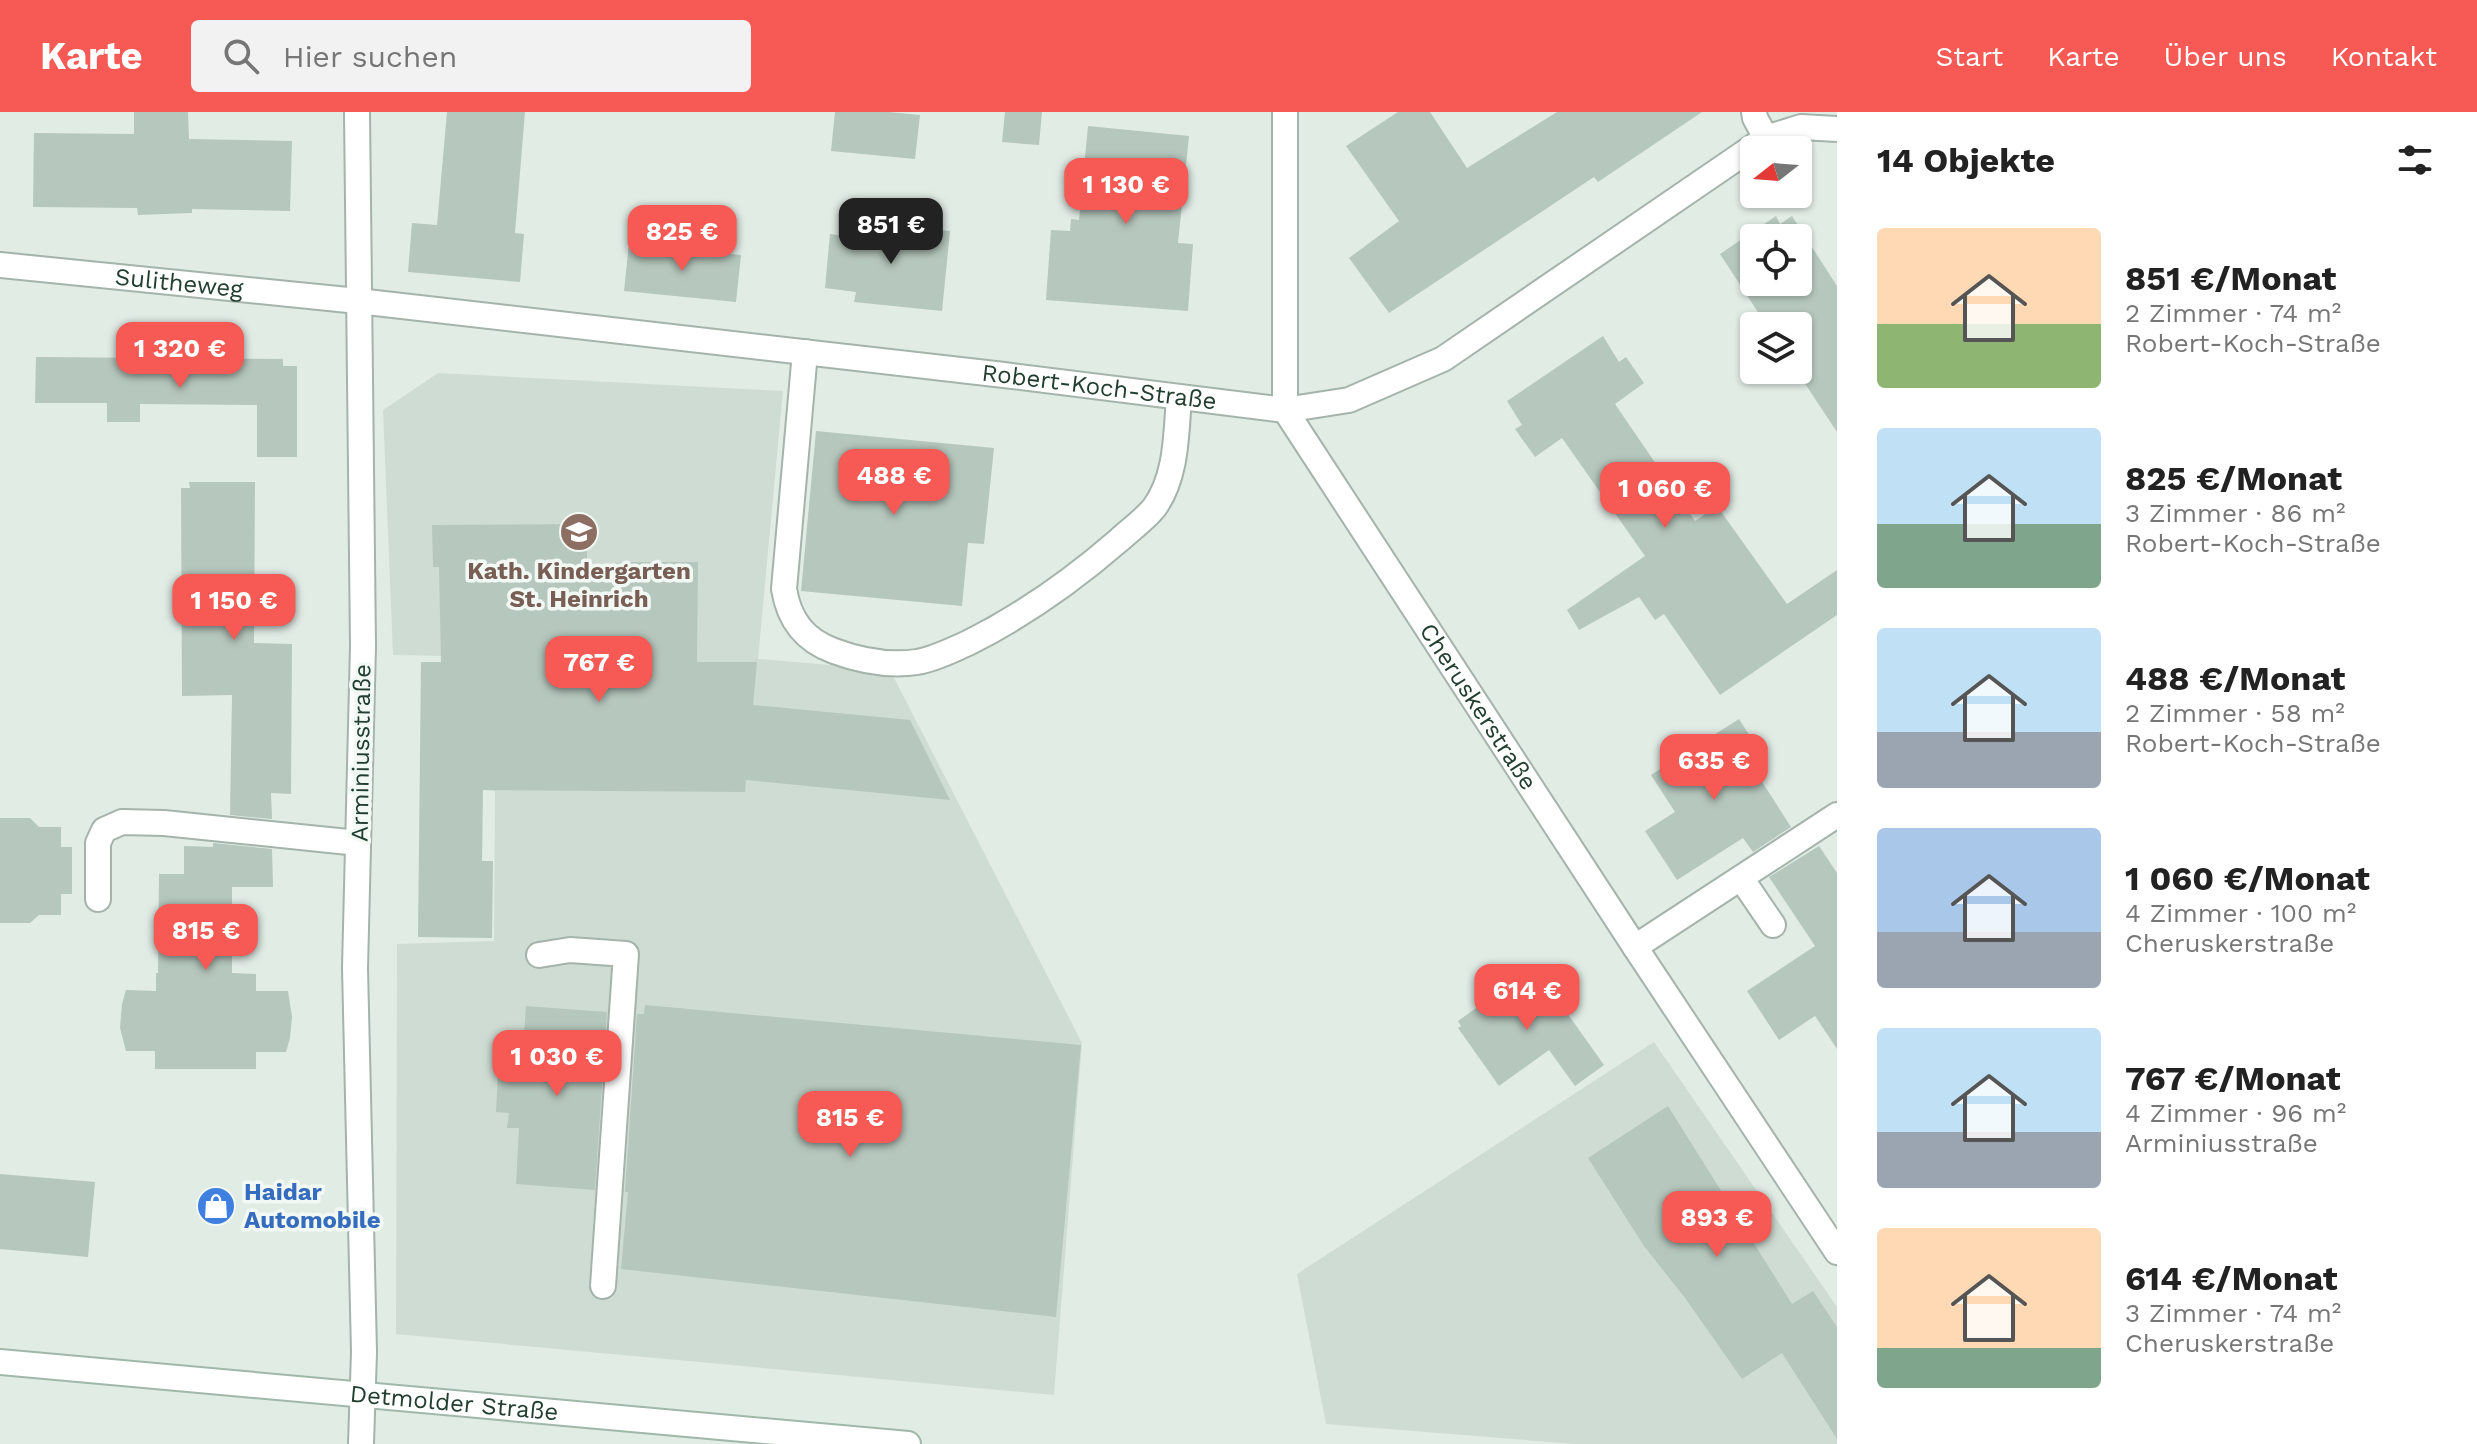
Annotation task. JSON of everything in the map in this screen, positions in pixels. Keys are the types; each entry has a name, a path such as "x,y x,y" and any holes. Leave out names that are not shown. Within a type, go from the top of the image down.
{"street":[{"name":"Arminiusstraße","path":"357,112 363,646 355,968 364,1325 361,1444"},
{"path":"1285,112 1285,410"},
{"path":"1754,112 1765,136"},
{"name":"Robert-Koch-Straße","path":"1772,136 1801,127 1837,129"},
{"name":"Robert-Koch-Straße","path":"358,301 1285,410 1349,400 1443,359 1740,156"},
{"name":"Sulitheweg","path":"0,265 358,301"},
{"path":"805,352 784,589 787,609 802,630 819,645 848,656 889,664 920,661 950,651 996,629 1062,585 1137,525 1153,509 1171,473 1179,397"},
{"name":"Cheruskerstraße","path":"1285,410 1837,1252"},
{"path":"1635,947 1837,815"},
{"path":"98,899 98,843 104,830 122,822 164,823 358,843"},
{"path":"1741,878 1773,925"},
{"path":"539,955 570,950 626,954 603,1286"},
{"name":"Detmolder Straße","path":"0,1362 908,1444"}],"shaded area":[{"path":"438,373 783,391 758,659 890,670 1082,1043 1054,1395 396,1334 397,944 494,941 495,791 483,790 485,687 496,657 393,655 383,410"},
{"path":"1654,1042 1837,1307 1837,1444 1575,1444 1326,1424 1297,1274"}],"building":[{"path":"134,112 188,112 189,139 292,141 290,211 192,209 192,213 138,215 137,208 33,207 34,133 134,134"},
{"path":"447,112 525,112 515,233 524,234 520,282 408,272 412,223 437,225"},
{"path":"835,112 920,115 915,159 831,151"},
{"path":"1005,112 1042,112 1039,145 1002,142"},
{"path":"1398,112 1430,112 1467,168 1557,112 1702,112 1598,182 1594,177 1389,313 1349,258 1399,221 1346,146"},
{"path":"1088,126 1189,136 1178,243 1193,244 1188,311 1046,300 1051,230 1070,231 1071,219 1079,220"},
{"path":"1776,216 1780,224 1764,224"},
{"path":"1792,216 1797,224 1780,224"},
{"path":"863,222 950,231 942,311 854,302 856,292 825,288 830,234 861,238"},
{"path":"1740,240 1740,285 1720,254"},
{"path":"629,243 741,255 736,302 624,291"},
{"path":"1812,247 1837,286 1837,432 1805,384 1812,384 1812,312 1758,312 1747,296 1812,296"},
{"path":"1603,336 1619,362 1626,357 1644,383 1615,404 1695,521 1717,506 1787,604 1837,570 1837,615 1720,695 1664,614 1655,620 1639,597 1579,630 1567,610 1645,556 1562,438 1535,457 1515,429 1522,425 1507,401"},
{"path":"36,357 283,359 283,366 297,366 297,457 257,457 257,405 140,404 140,422 107,422 107,403 35,403"},
{"path":"816,431 994,448 984,544 968,543 962,606 801,591"},
{"path":"189,482 255,482 254,643 292,644 291,794 271,793 272,819 230,815 232,695 182,696 181,488 190,488"},
{"path":"587,524 587,572 621,562 698,562 697,662 757,662 753,705 910,720 950,800 746,780 745,792 483,790 482,861 493,861 492,938 418,937 421,662 441,662 439,567 433,567 432,525"},
{"path":"1739,719 1762,755 1750,763 1791,827 1753,852 1743,838 1677,880 1645,831 1675,812 1651,775"},
{"path":"0,818 30,818 39,827 61,827 61,847 72,847 72,894 61,894 61,915 39,915 30,923 0,923"},
{"path":"213,843 272,849 273,887 232,887 232,973 256,974 256,991 288,991 292,1017 290,1038 286,1052 256,1052 256,1069 155,1069 155,1051 126,1051 120,1028 122,1004 126,990 156,991 159,874 184,874 184,846 213,847"},
{"path":"1819,846 1837,873 1837,1049 1815,1016 1779,1040 1747,991 1815,946 1769,877"},
{"path":"1529,970 1538,982 1543,979 1604,1065 1575,1086 1549,1050 1499,1086 1458,1028 1461,1026 1458,1021"},
{"path":"645,1005 1081,1045 1056,1317 621,1269 637,1014 644,1014"},
{"path":"526,1006 607,1012 595,1190 516,1184 519,1128 507,1128 509,1113 496,1112 498,1074 521,1076"},
{"path":"1668,1106 1792,1304 1813,1291 1837,1327 1837,1439 1782,1353 1742,1379 1644,1246 1588,1158"},
{"path":"0,1174 95,1182 88,1257 0,1249"}],"place":[{"name":"Kath. Kindergarten St. Heinrich","path":"579,532"},
{"name":"Haidar Automobile","path":"216,1206"}]}
